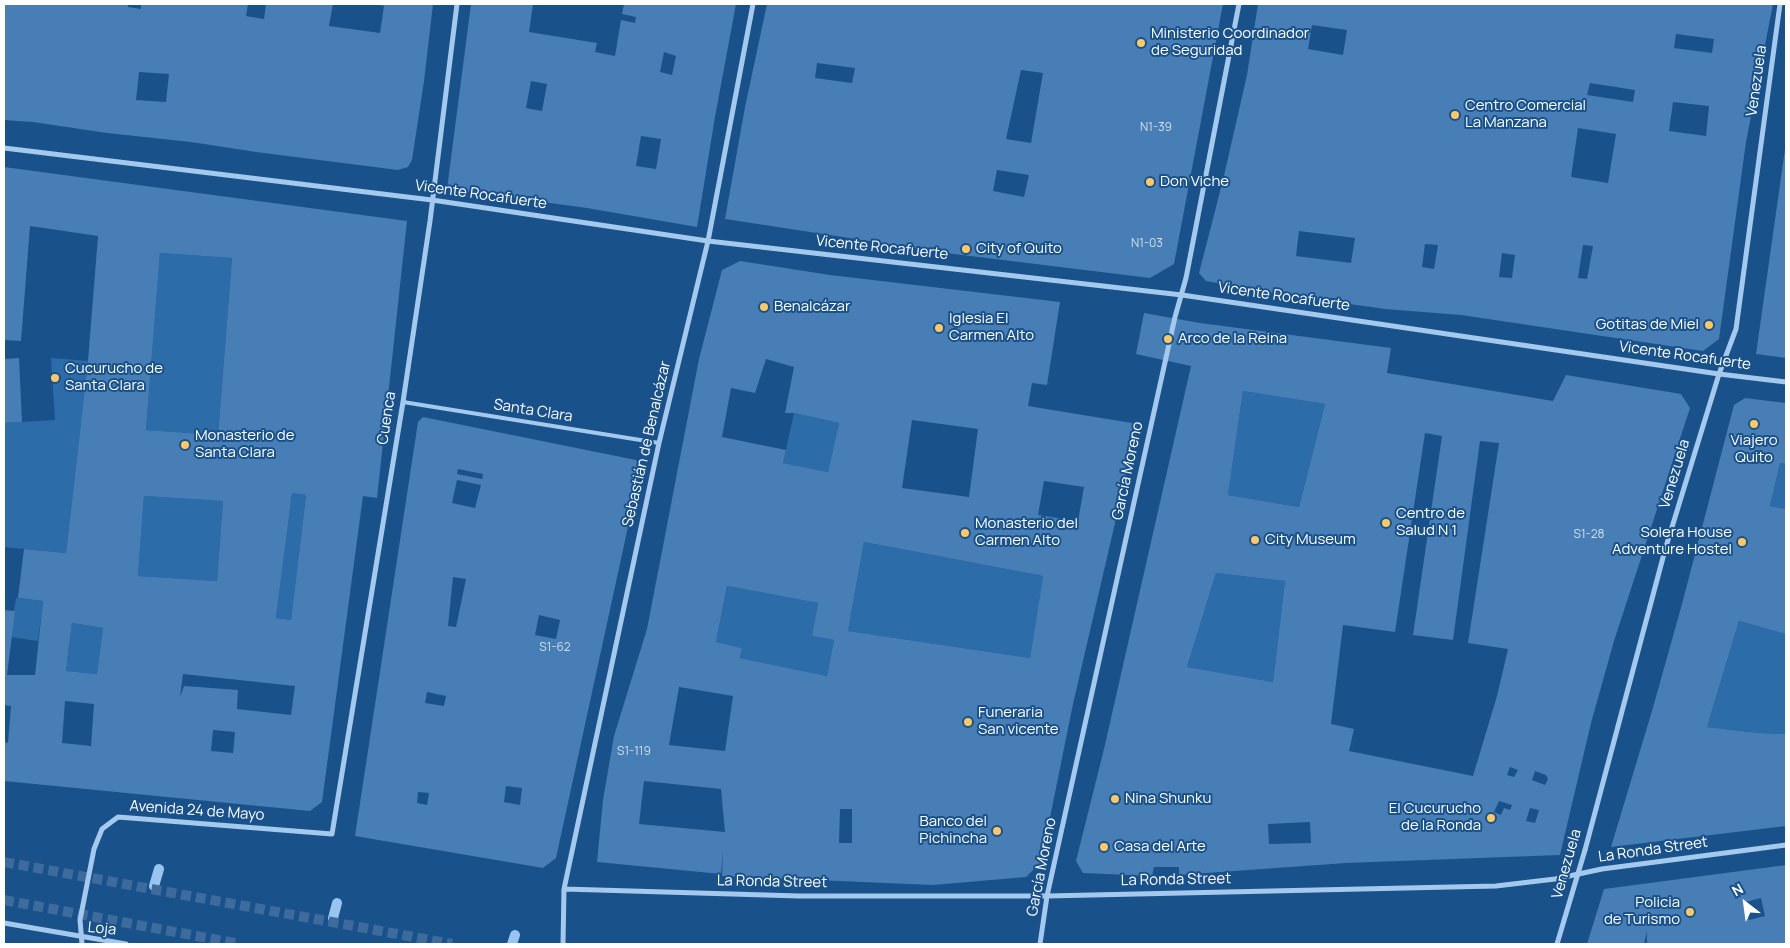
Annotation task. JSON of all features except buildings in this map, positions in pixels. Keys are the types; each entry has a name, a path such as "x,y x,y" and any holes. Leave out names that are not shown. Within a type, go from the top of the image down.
{"street":[{"name":"Cuenca","path":"332,834 403,402 432,200 457,4"},
{"name":"Sebastián de Benalcázar","path":"563,944 564,889 659,443 708,242 753,4"},
{"name":"García Moreno","path":"1040,944 1047,896 1175,317 1182,295 1239,4"},
{"name":"Venezuela","path":"1556,944 1585,850 1665,550 1719,374 1736,329 1780,4"},
{"name":"Vicente Rocafuerte","path":"4,148 432,200 708,242 1182,295 1719,374 1786,382"},
{"name":"Avenida 24 de Mayo","path":"81,936 80,920 94,849 102,829 118,817 332,834"},
{"name":"La Ronda Street","path":"564,889 799,896 1047,896 1496,886 1555,879 1602,869 1786,845"},
{"path":"4,923 81,936"},
{"name":"Loja","path":"82,944 81,936 126,944"}],"lane":[{"name":"Santa Clara","path":"403,402 659,443"}],"shaded area":[{"path":"160,253 232,258 218,435 146,430"},
{"path":"51,358 88,361 66,553 4,547 4,423 55,420"},
{"path":"1243,391 1325,404 1299,507 1228,495"},
{"path":"794,413 839,423 828,472 783,463"},
{"path":"1780,463 1786,464 1786,509 1770,506"},
{"path":"292,493 306,495 291,620 276,618"},
{"path":"144,496 223,501 217,581 138,576"},
{"path":"864,542 1043,576 1030,658 848,631"},
{"path":"1216,573 1285,581 1273,682 1187,667"},
{"path":"727,586 818,603 812,636 834,640 827,676 740,658 742,648 716,642"},
{"path":"16,598 43,601 38,641 10,637"},
{"path":"1739,621 1786,634 1786,734 1707,727"},
{"path":"72,623 103,628 97,674 66,671"}],"waterway":[{"path":"154,886 159,869"},
{"path":"333,918 337,903"},
{"path":"512,944 515,935"}],"tunnel":[{"path":"4,862 452,944"},
{"path":"4,900 240,944"}],"place":[{"name":"Ministerio Coordinador de Seguridad","path":"1141,43"},
{"name":"Centro Comercial La Manzana","path":"1455,115"},
{"name":"Don Viche","path":"1150,182"},
{"name":"City of Quito","path":"966,249"},
{"name":"Benalcázar","path":"764,307"},
{"name":"Gotitas de Miel","path":"1709,325"},
{"name":"Iglesia El Carmen Alto","path":"939,328"},
{"name":"Arco de la Reina","path":"1168,339"},
{"name":"Cucurucho de Santa Clara","path":"55,378"},
{"name":"Viajero Quito","path":"1754,424"},
{"name":"Monasterio de Santa Clara","path":"185,445"},
{"name":"Centro de Salud N 1","path":"1386,523"},
{"name":"Monasterio del Carmen Alto","path":"965,533"},
{"name":"City Museum","path":"1255,540"},
{"name":"Solera House Adventure Hostel","path":"1742,542"},
{"name":"Funeraria San vicente","path":"968,722"},
{"name":"Nina Shunku","path":"1115,799"},
{"name":"El Cucurucho de la Ronda","path":"1491,818"},
{"name":"Banco del Pichincha","path":"997,831"},
{"name":"Casa del Arte","path":"1104,847"},
{"name":"Policia de Turismo","path":"1690,912"}]}
